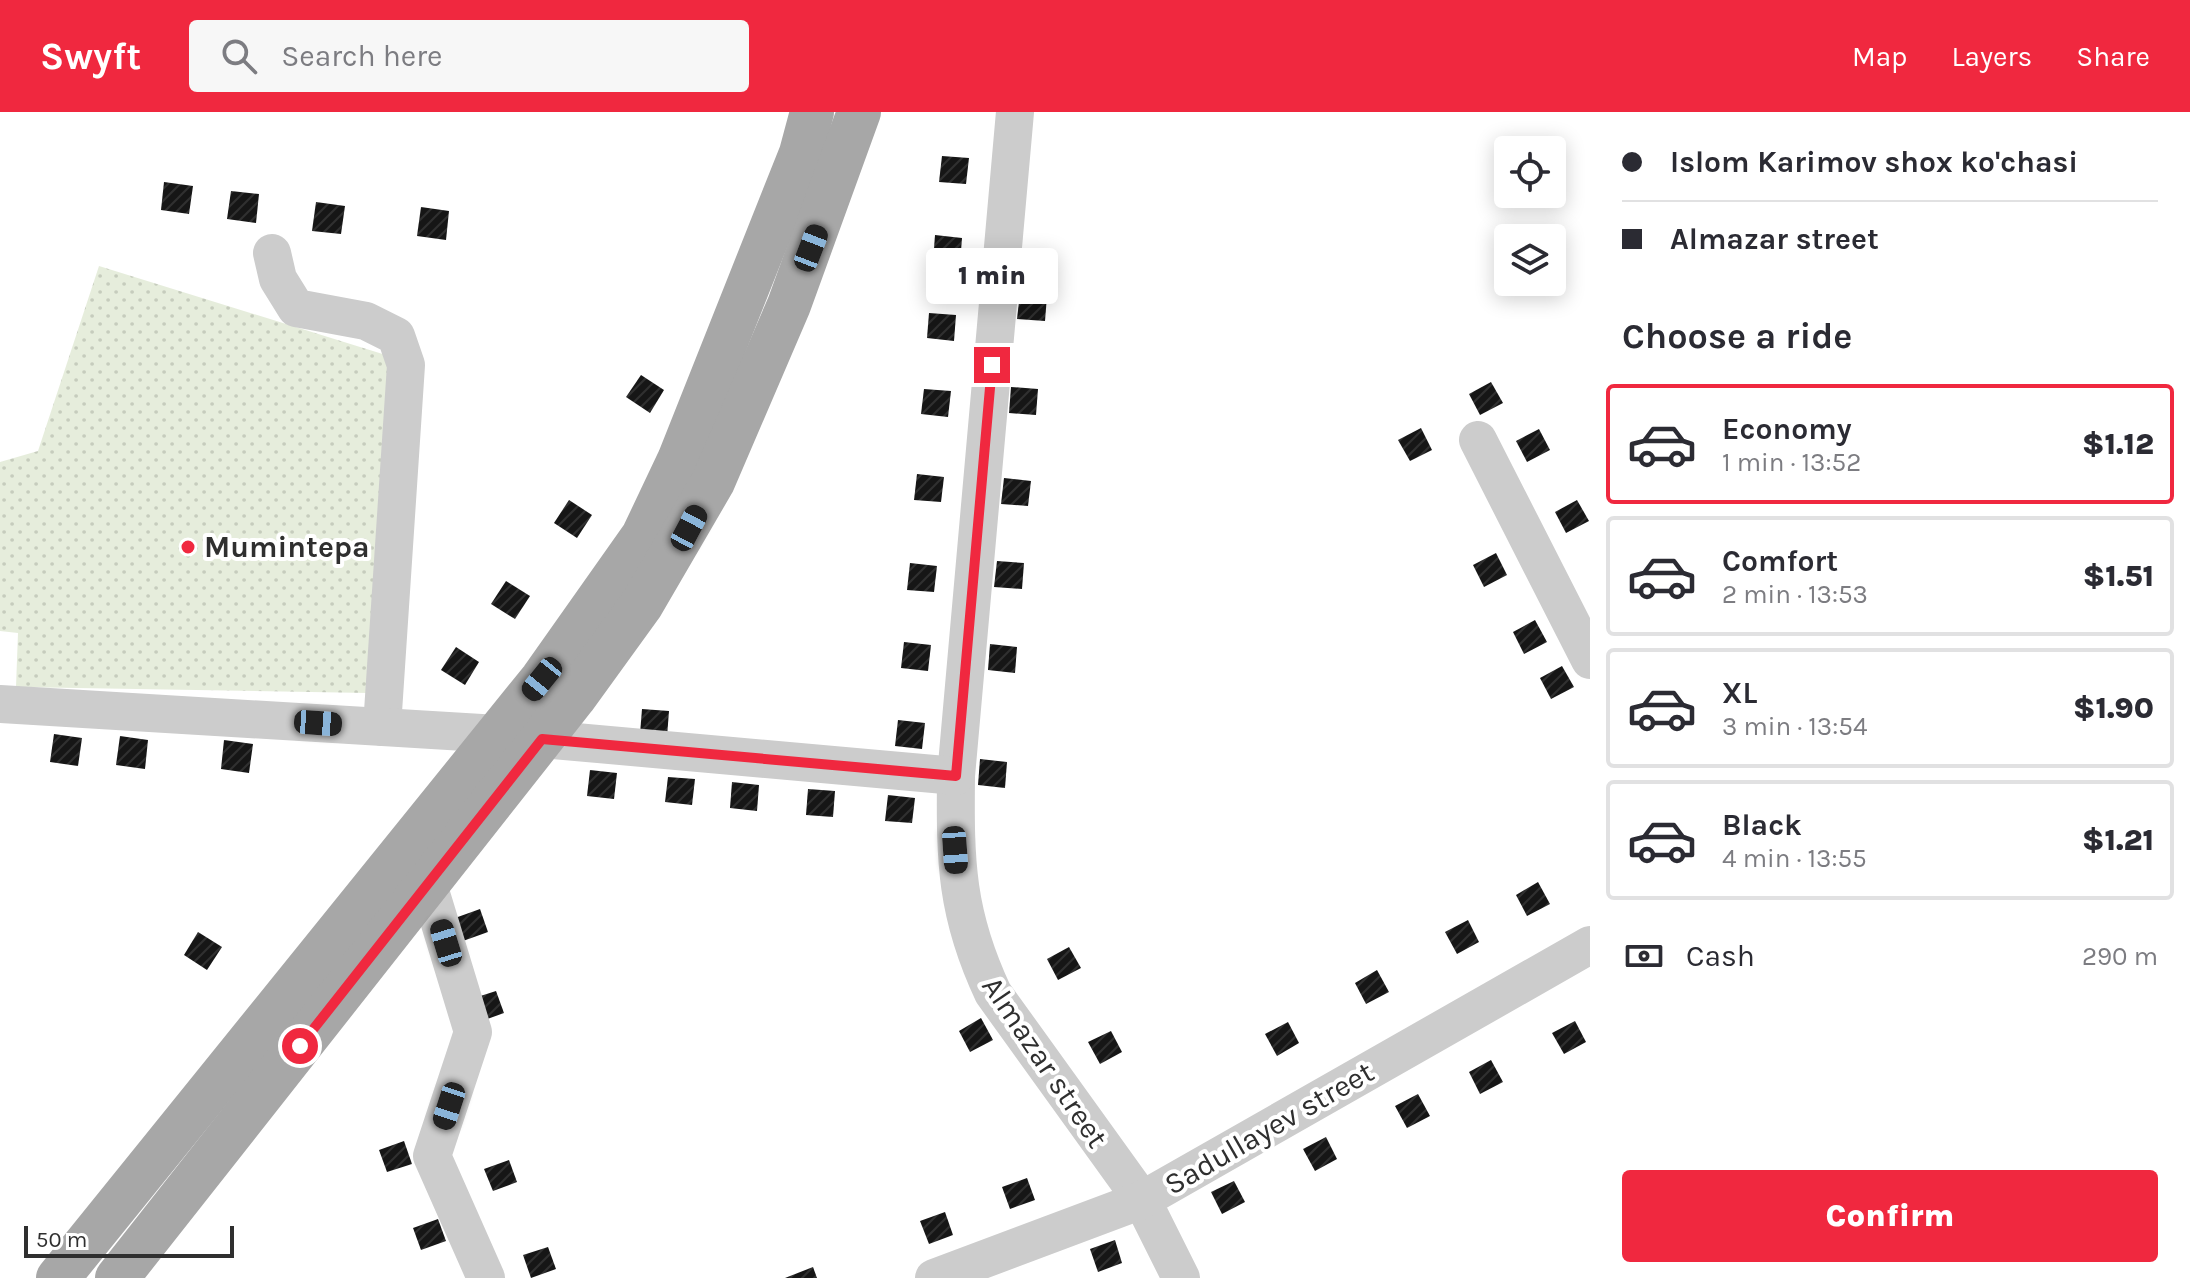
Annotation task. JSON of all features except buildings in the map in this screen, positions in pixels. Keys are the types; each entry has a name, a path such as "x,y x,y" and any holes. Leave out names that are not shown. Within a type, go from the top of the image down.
{"main road":[{"path":"58,1278 542,679 643,536 679,460 801,153 812,112"},
{"path":"117,1278 542,739 642,604 713,482 789,305 859,112"},
{"path":"833,190 856,166 887,112"},
{"path":"249,1041 282,1069"}],"street":[{"name":"Almazar street","path":"1015,112 956,776 957,886 976,958 993,993 1142,1200 1181,1278"},
{"path":"272,253 278,279 296,308 366,321 396,336 406,365 382,727"},
{"path":"1478,440 1590,660"},
{"path":"0,704 498,734"},
{"path":"542,739 956,776"},
{"path":"428,884 473,1032 432,1156 486,1278"},
{"name":"Sadullayev street","path":"934,1278 1142,1200 1590,945"}],"green space":[{"name":"Mumintepa","path":"99,266 389,356 368,693 16,687 18,633 0,631 0,462 38,451"}],"place":[{"name":"Mumintepa","path":"188,547"}],"route":[{"path":"300,1046 542,739 956,776 992,365"}]}
